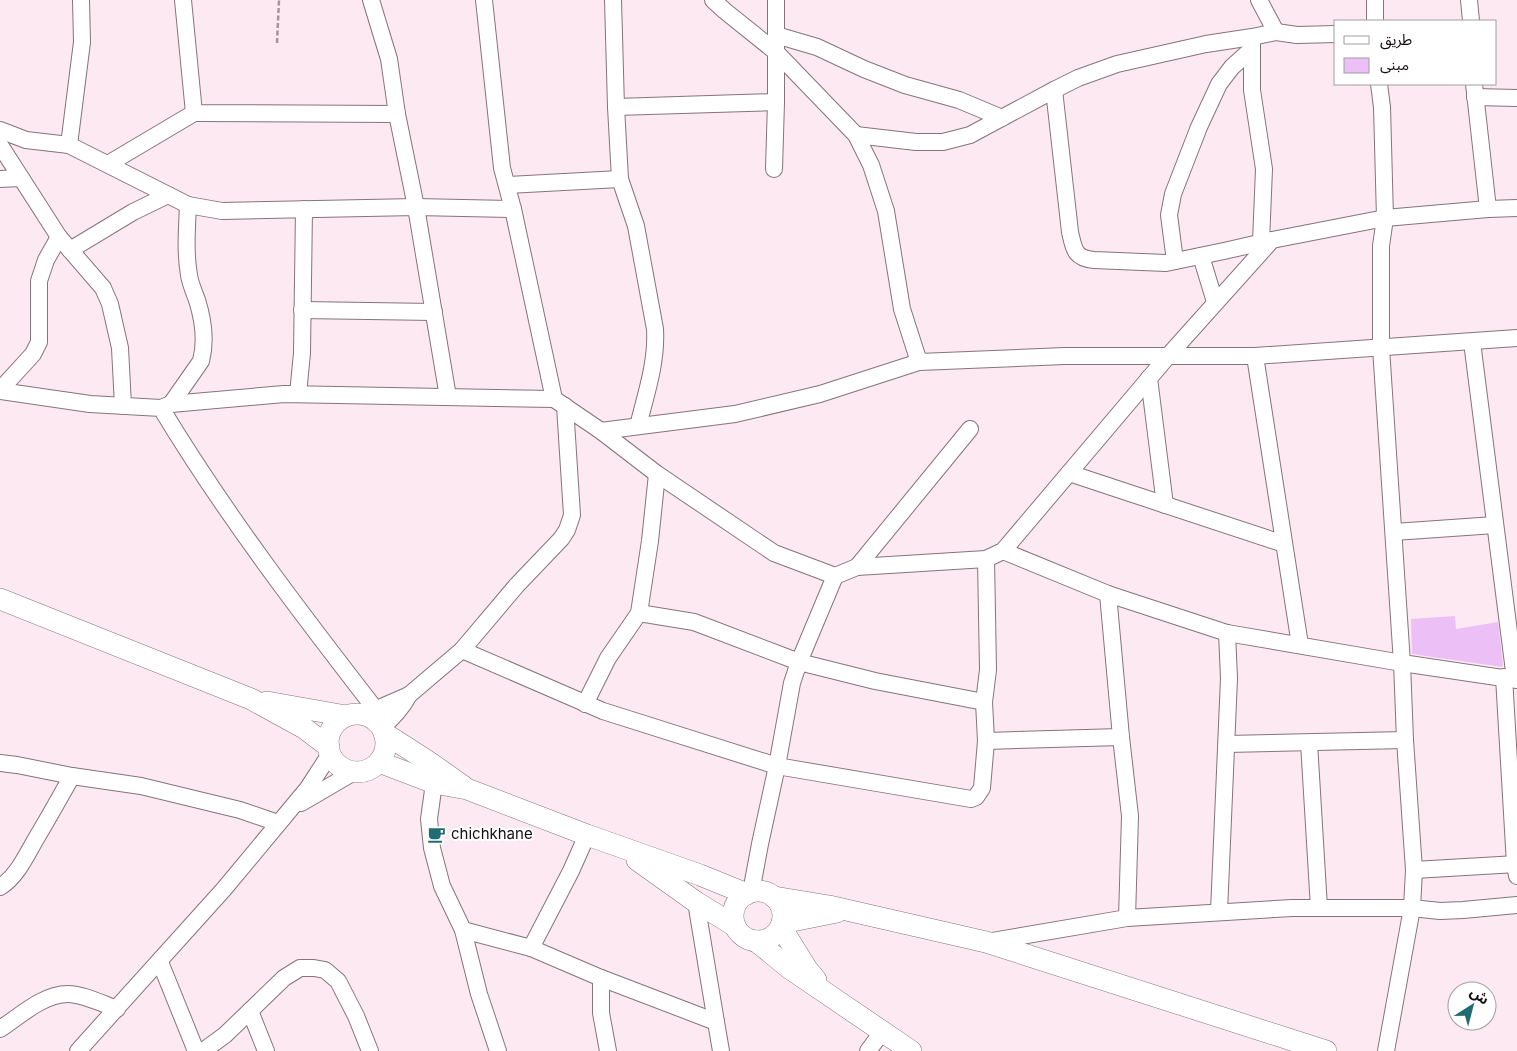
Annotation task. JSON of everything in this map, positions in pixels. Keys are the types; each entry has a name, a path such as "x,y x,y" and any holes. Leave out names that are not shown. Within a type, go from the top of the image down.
{"main road":[{"path":"0,599 251,699 304,728 329,751 339,766 354,772 362,772 369,769 379,762 384,754 386,747 370,720"},
{"path":"251,699 370,720 467,789"},
{"path":"329,751 330,732 334,726 370,720"},
{"path":"379,762 434,783 467,789 587,835 749,893 762,892 774,898 847,910 986,942 1326,1051"},
{"path":"614,844 696,902 735,926 743,937 756,941 832,999 911,1051"},
{"path":"735,926 733,916 735,907 740,898 749,893"},
{"path":"756,941 770,938 781,925 782,911 779,903 774,898"},
{"path":"781,925 847,910"},
{"path":"781,925 807,969 832,999"}],"street":[{"path":"69,145 82,42 81,0"},
{"path":"184,0 194,113"},
{"path":"371,0 389,59 397,114 416,207 448,397"},
{"path":"166,406 183,444 249,542 327,647 370,720 393,718 409,695 462,650 517,585 561,539 567,530 572,515 560,402 502,168 484,0"},
{"path":"613,0 620,179 636,226 656,342 654,365 638,426"},
{"path":"713,0 776,52 856,135 871,164 886,211 902,309 919,362"},
{"path":"774,169 776,0"},
{"path":"1259,0 1276,32"},
{"path":"1375,0 1375,20"},
{"path":"1469,0 1471,20"},
{"path":"856,135 916,142 943,142 970,135 1078,78 1117,64 1172,50 1206,44 1252,43 1276,32 1297,35 1334,34"},
{"path":"776,35 817,48 905,85 959,100 1002,118"},
{"path":"0,390 80,402 123,406 166,406 284,394 448,397 560,402 657,474 774,553 835,576 857,568 986,559 1003,551 1148,378 1267,241 1264,169 1252,90 1252,43"},
{"path":"1175,262 1169,215 1173,194 1198,127 1219,84 1252,43"},
{"path":"1379,85 1382,107 1385,218 1381,246 1381,348 1414,870 1412,908 1386,1051"},
{"path":"1054,90 1070,232 1074,248 1084,259 1144,263 1175,262 1267,241 1385,218 1517,208"},
{"path":"1488,209 1474,90 1517,98"},
{"path":"616,107 776,102"},
{"path":"108,164 194,113 397,114"},
{"path":"0,130 26,140 69,145 188,205 222,211 416,207 513,209"},
{"path":"0,145 59,237 103,288 110,304 120,348 123,406"},
{"path":"0,179 21,178"},
{"path":"507,185 620,179"},
{"path":"70,250 133,212 168,195"},
{"path":"166,406 201,361 203,355 201,319 189,275 187,241 188,205"},
{"path":"298,394 302,353 304,209"},
{"path":"0,390 33,354 39,342 38,282 46,260 59,237"},
{"path":"1200,256 1215,302"},
{"path":"302,310 434,312"},
{"path":"601,431 736,414 820,394 919,362 1065,356 1255,356 1517,338"},
{"path":"1414,870 1516,868 1512,679 1472,342"},
{"path":"1255,356 1300,645"},
{"path":"1148,378 1165,505"},
{"path":"857,568 970,430"},
{"path":"1069,473 1284,544"},
{"path":"585,704 608,658 639,614 657,474"},
{"path":"1394,532 1495,525"},
{"path":"1003,551 1108,594 1227,633 1402,663 1512,679"},
{"path":"462,650 603,711 777,766 971,799 976,797 982,788 986,741 984,702 988,670 986,559"},
{"path":"749,893 777,766 792,683 835,576"},
{"path":"1108,594 1130,816 1127,918"},
{"path":"639,614 694,622 799,662 875,681 984,702"},
{"path":"1219,912 1229,678 1227,633"},
{"path":"986,741 1121,737"},
{"path":"1226,744 1405,740"},
{"path":"1309,743 1319,908"},
{"path":"78,1051 224,889 308,788 329,751"},
{"path":"0,763 141,786 240,810 278,824"},
{"path":"290,810 354,772"},
{"path":"0,887 14,875 26,857 72,776"},
{"path":"434,783 429,819 432,848 442,886 464,930 479,994 498,1051"},
{"path":"530,948 571,871 587,835"},
{"path":"696,902 721,1051"},
{"path":"986,942 1127,918 1319,908 1412,908 1440,911 1517,905"},
{"path":"464,930 530,948 601,978 716,1022"},
{"path":"160,962 196,1051"},
{"path":"203,1051 225,1035 284,978 300,968 325,970 338,982 356,1016 370,1051"},
{"path":"601,978 601,1013 608,1051"},
{"path":"0,1030 32,1007 56,996 69,994 94,1000 117,1009"},
{"path":"250,1012 266,1051"},
{"path":"868,1051 882,1032"}],"path":[{"path":"277,43 279,0"}],"building":[{"path":"1455,616 1456,629 1498,622 1502,667 1412,654 1411,619"}],"place":[{"name":"chichkhane","path":"437,834"}]}
